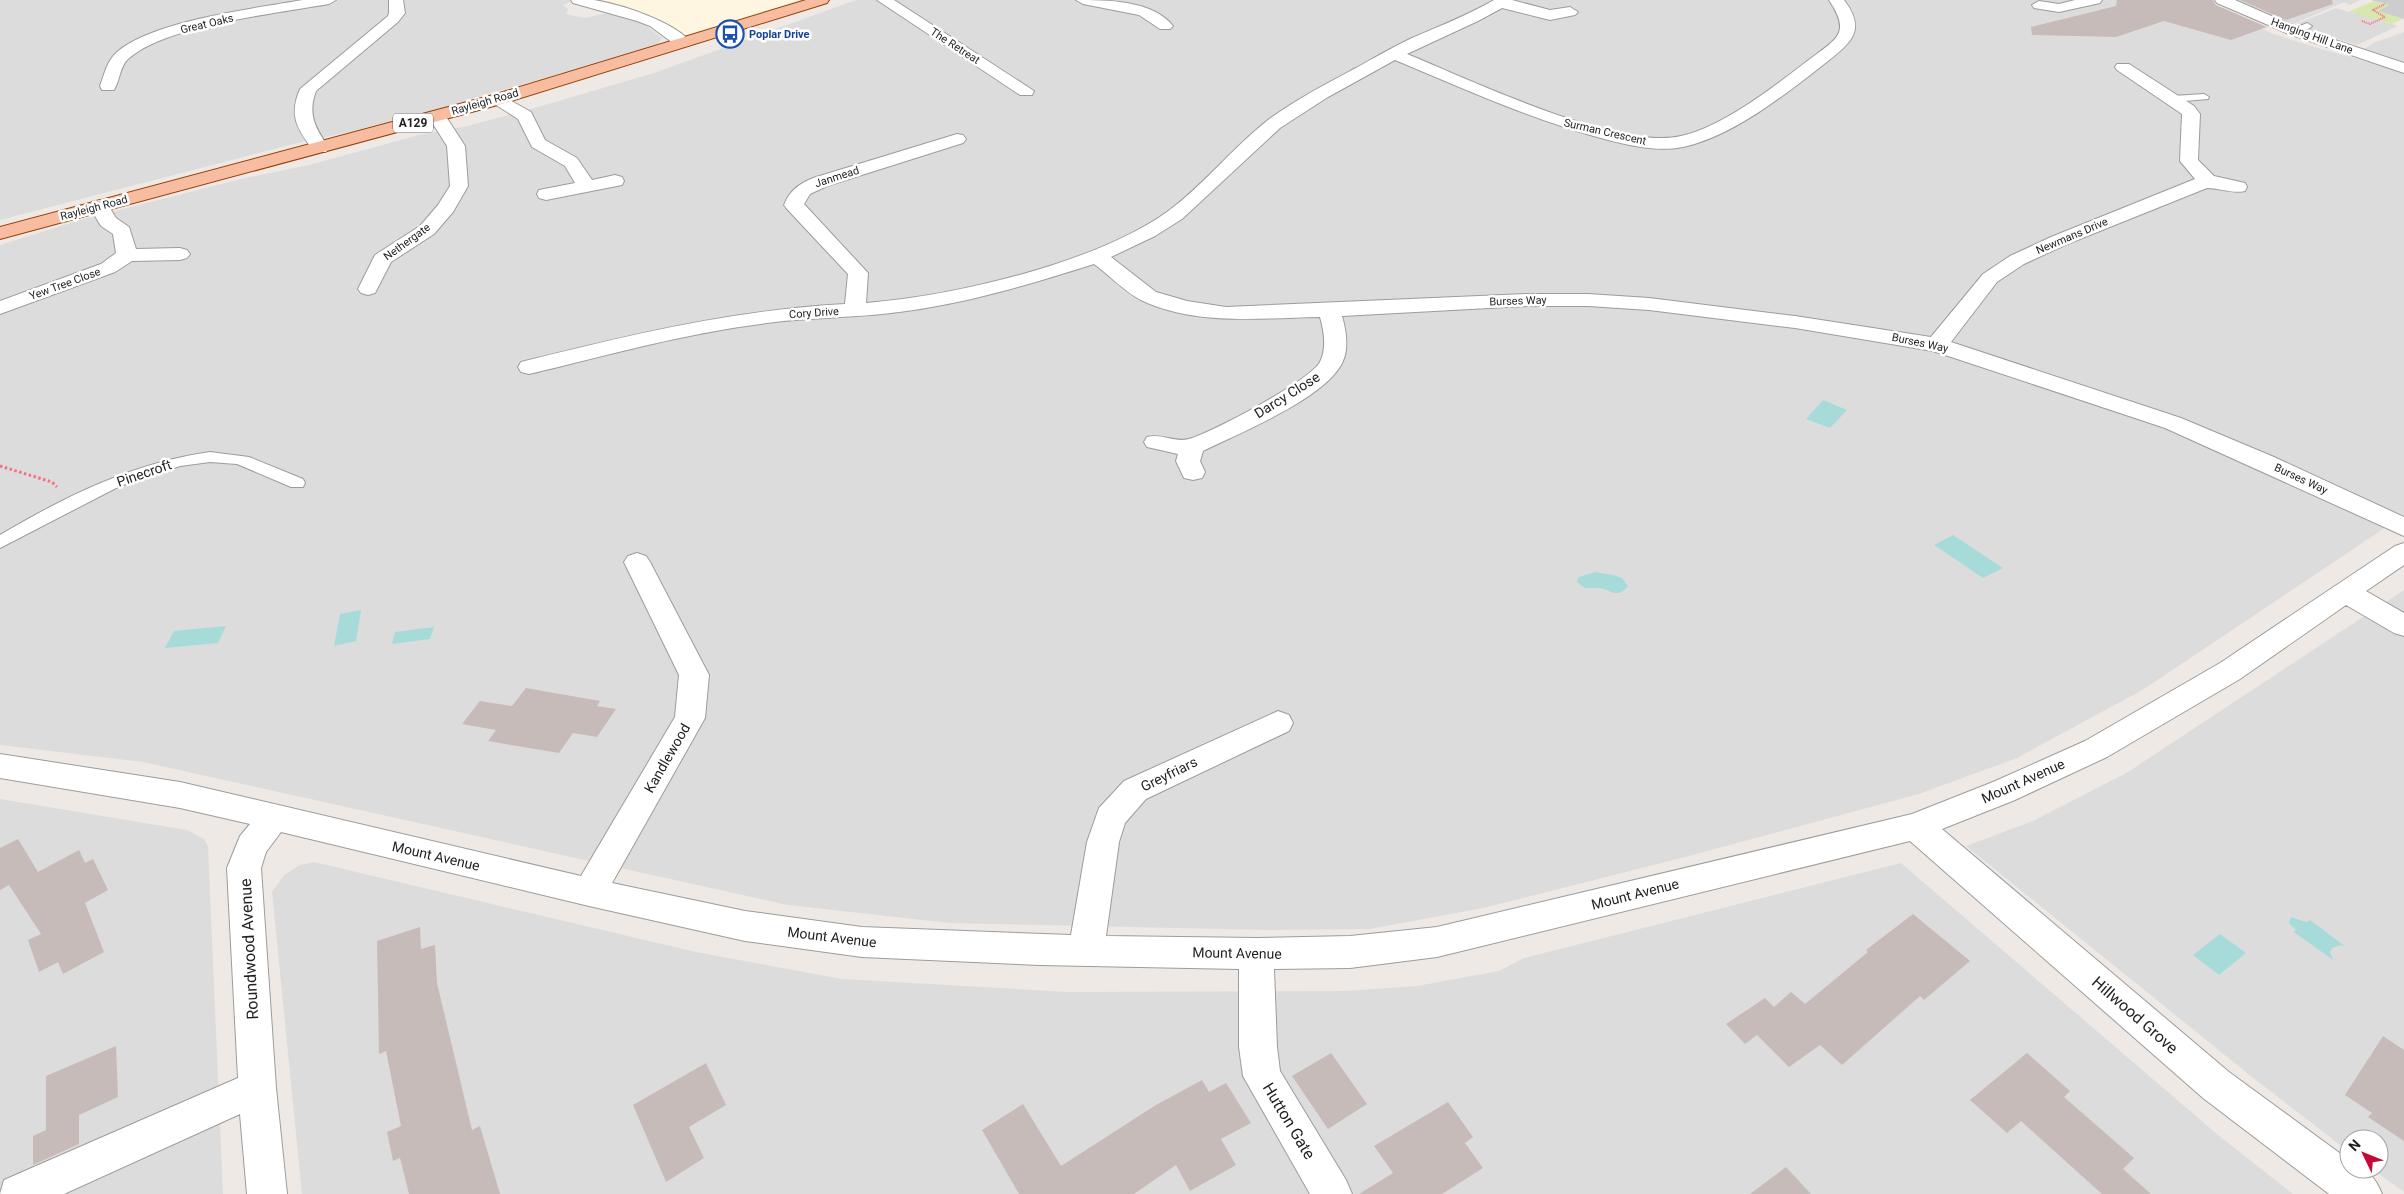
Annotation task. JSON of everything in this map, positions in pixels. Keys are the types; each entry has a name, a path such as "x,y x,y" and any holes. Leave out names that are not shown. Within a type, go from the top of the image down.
{"main road":[{"name":"Rayleigh Road","path":"0,233 499,99 822,0"}],"street":[{"name":"Great Oaks","path":"108,86 121,56 150,40 214,21 329,0"},
{"path":"320,148 310,133 302,115 302,102 308,89 394,19 397,13 396,0"},
{"name":"The Retreat","path":"884,0 1026,91"},
{"path":"1083,0 1144,12 1165,26"},
{"name":"Surman Crescent","path":"1394,54 1560,122 1643,141 1682,142 1704,134 1785,85 1838,45 1848,34 1850,22 1845,11 1836,0"},
{"path":"2039,5 2064,13 2095,0"},
{"name":"Hanging Hill Lane","path":"2222,0 2404,68"},
{"path":"1097,256 1148,232 1175,214 1274,124 1322,93 1394,54 1504,1 1551,16 1570,12"},
{"path":"578,6 598,5 621,11 655,23 683,43"},
{"path":"2123,67 2173,99 2191,114 2189,161 2205,176 2204,182"},
{"path":"499,99 525,116 538,143 571,162 578,170 586,186"},
{"name":"Nethergate","path":"368,289 382,259 427,230 446,208 459,186 456,146 437,116"},
{"name":"Janmead","path":"855,310 858,273 794,205 796,197 804,188 820,182 957,139"},
{"path":"546,194 615,181"},
{"name":"Newmans Drive","path":"1937,344 1990,278 2017,260 2058,241 2204,182 2219,182 2238,187"},
{"path":"99,206 108,222 122,231 127,255 180,254"},
{"name":"Yew Tree Close","path":"1,308 108,268 127,255"},
{"name":"Cory Drive","path":"530,367 724,323 768,316 899,306 1028,278 1097,256"},
{"name":"Burses Way","path":"1097,256 1149,296 1184,307 1226,313 1517,301 1588,300 1650,304 1794,322 1937,344 2173,423 2264,462 2404,527"},
{"name":"Darcy Close","path":"1192,447 1284,400 1328,369 1334,352 1335,327 1329,310"},
{"path":"1156,442 1172,447 1192,447 1188,461 1192,472"},
{"name":"Mount Avenue","path":"0,766 180,795 589,892 745,926 862,942 1256,954 1350,952 1437,942 1916,826 2004,791 2096,749 2230,671 2347,593 2404,552"},
{"name":"Kandlewood","path":"589,892 690,718 694,675 637,562"},
{"path":"2347,593 2404,626"},
{"name":"Greyfriars","path":"1086,950 1103,842 1110,817 1135,790 1278,723"},
{"name":"Roundwood Avenue","path":"267,1194 257,1088 244,868 252,846 274,818"},
{"name":"Hillwood Grove","path":"1916,826 2216,1085 2362,1194"},
{"name":"Hutton Gate","path":"1256,954 1258,1047 1262,1076 1332,1194"},
{"path":"18,1194 257,1088"}],"lane":[{"path":"2173,99 2204,97"},
{"name":"Pinecroft","path":"0,542 71,501 148,471 177,462 209,456 238,459 297,483"}],"path":[{"path":"2362,21 2370,24 2385,16 2373,10 2385,4"},
{"path":"0,466 52,482 71,501"}],"shaded area":[{"path":"0,0 574,0 563,5 568,9 566,14 584,18 607,13 641,22 662,38 657,45 434,110 297,143 0,220"},
{"path":"578,0 800,0 677,38 655,23"},
{"path":"856,0 2205,0 2218,10 2271,33 2404,72 2404,515 2144,689 2017,758 1919,794 1689,856 1483,908 1370,929 1268,930 949,923 788,905 143,762 0,745 0,245 80,220 538,107 654,73"},
{"path":"2236,0 2361,0 2350,5 2344,2 2291,25"},
{"path":"2371,0 2404,0 2404,19 2377,11 2389,5"},
{"path":"2336,8 2398,26 2357,45 2294,25"},
{"path":"2404,32 2404,62 2362,50 2376,42"},
{"path":"2404,590 2404,1192 2386,1179 2389,1179 2389,1129 2339,1129 2339,1144 2252,1077 1966,846 2035,820 2128,772"},
{"path":"0,799 187,830 204,839 208,846 223,1194 0,1194"},
{"path":"314,862 696,952 842,979 1068,992 1345,991 1417,986 1499,971 1524,958 1901,863 2218,1135 2293,1194 302,1194 272,892 284,875 300,865"}],"green space":[{"path":"2374,1 2389,5 2378,11 2403,19 2391,24 2348,12"}],"water":[{"path":"1823,400 1847,410 1830,428 1806,419"},
{"path":"1953,535 2003,568 1983,578 1934,545"},
{"path":"1595,572 1622,578 1628,586 1619,593 1614,593 1601,588 1585,588 1577,582 1579,577"},
{"path":"361,610 356,641 334,646 340,614"},
{"path":"226,626 218,643 165,648 174,631"},
{"path":"434,627 430,639 392,644 395,632"},
{"path":"2291,917 2306,922 2310,920 2346,947 2341,945 2332,948 2330,952 2333,960 2294,932 2296,930 2289,923"},
{"path":"2220,934 2246,953 2219,975 2193,955"}],"building":[{"path":"2117,0 2213,0 2216,5 2267,27 2231,40 2164,21 2116,37 2032,35 2031,27 2116,6"},
{"path":"2240,0 2332,0 2333,4 2286,20"},
{"path":"526,688 600,701 597,706 616,709 597,737 573,733 559,753 488,741 496,730 462,724 480,701 512,706"},
{"path":"18,839 38,872 79,850 85,863 93,859 108,890 85,903 104,952 63,974 58,962 39,972 28,940 41,934 9,885 0,890 0,848"},
{"path":"1913,914 1970,961 1924,1000 1920,996 1842,1065 1820,1045 1789,1067 1757,1035 1745,1044 1726,1024 1765,998 1774,1007 1791,992 1805,1004 1868,952 1866,950"},
{"path":"420,927 421,949 435,945 437,983 472,1130 480,1126 500,1194 409,1194 400,1158 393,1161 387,1132 401,1126 386,1051 379,1054 377,941"},
{"path":"2383,1036 2404,1050 2404,1141 2389,1131 2389,1129 2368,1117 2372,1113 2345,1095"},
{"path":"116,1046 118,1097 79,1115 79,1144 33,1165 33,1136 46,1130 46,1076"},
{"path":"1331,1053 1367,1104 1328,1129 1292,1076"},
{"path":"2027,1053 2070,1091 2064,1097 2134,1158 2123,1169 2151,1194 2102,1194 2021,1121 2007,1133 1970,1100"},
{"path":"706,1063 726,1105 689,1127 704,1158 666,1182 633,1105"},
{"path":"1202,1080 1209,1092 1226,1083 1251,1123 1221,1139 1236,1165 1190,1191 1176,1165 1134,1194 1019,1194 982,1130 1023,1104 1061,1166 1156,1105"},
{"path":"1448,1102 1473,1137 1465,1143 1483,1168 1442,1194 1359,1194 1393,1173 1374,1146"},
{"path":"1786,1167 1811,1194 1750,1194"}],"place":[{"name":"Poplar Drive","path":"730,34"}]}
